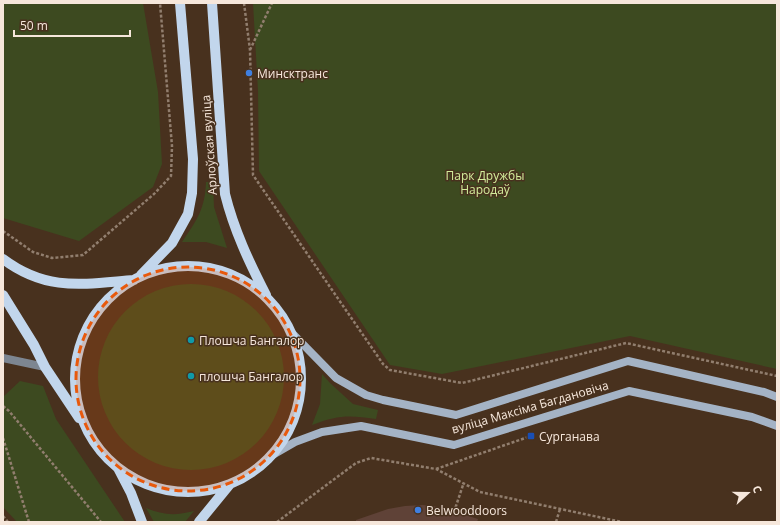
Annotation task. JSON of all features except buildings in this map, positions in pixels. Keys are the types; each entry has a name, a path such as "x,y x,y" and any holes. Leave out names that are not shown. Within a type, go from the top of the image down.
{"main road":[{"name":"Арлоўская вуліца","path":"92,438 81,415 76,394 76,360 80,343 97,311 137,278 172,243 188,214 192,193 193,159 180,3"},
{"name":"Арлоўская вуліца","path":"212,3 225,194 231,220 246,256 269,300"},
{"path":"3,259 20,271 47,281 74,284 137,278 170,268 202,266 223,271 243,280 269,300 290,331 297,353 300,389 297,406 291,424 283,440 269,457 250,473 230,484 212,489 191,492 169,490 146,484 117,467 106,457 45,367 24,326 3,295"},
{"name":"вуліца Максіма Багдановіча","path":"290,331 336,378 366,395 456,415 628,361 764,392 777,397"},
{"name":"вуліца Максіма Багдановіча","path":"269,457 295,442 322,432 361,426 454,445 629,391 752,417 777,426"},
{"path":"117,467 131,493 142,522"},
{"path":"199,522 230,484"}],"lane":[{"path":"3,358 45,367"}],"path":[{"path":"3,232 32,252 52,258 83,254 154,194 171,176 172,146 160,3"},
{"path":"244,3 250,50 253,175 383,364 390,370 438,378"},
{"path":"250,50 272,3"},
{"path":"3,406 9,411 101,522"},
{"path":"436,469 531,436"},
{"path":"3,438 29,522"},
{"path":"277,522 356,463 371,458 436,469 463,485 480,492 622,522"},
{"path":"454,512 463,485"},
{"path":"556,522 560,509"},
{"path":"3,516 8,522"}],"highlighted area":[{"path":"182,266 223,271 254,287 269,300 290,331 300,371 297,406 283,440 269,457 230,484 191,492 146,484 117,467 92,438 76,394 76,360 80,343 97,311 140,276"}],"green space":[{"path":"3,3 143,3 158,92 162,164 153,187 79,241 3,218"},
{"name":"Парк Дружбы Народаў","path":"253,3 777,3 777,369 630,336 442,374 390,365 259,171 258,91"},
{"path":"206,182 213,182 214,207 227,248 206,242 182,242 192,227 202,207"},
{"name":"плошча Бангалор","path":"182,284 200,284 227,291 243,300 257,311 268,325 277,341 284,368 284,386 277,413 268,429 257,443 243,454 227,463 200,470 182,470 164,466 147,459 132,449 119,436 109,421 102,404 98,386 98,368 102,350 109,333 119,318 132,305 147,295 164,288"},
{"path":"322,374 353,404 378,410 376,419 344,417 329,419 312,425 320,404"},
{"path":"20,381 43,386 56,419 125,522 17,522 3,507 3,397"},
{"path":"146,508 169,514 181,514 194,511 185,522 154,522"}],"place":[{"name":"Минсктранс","path":"249,73"},
{"name":"Плошча Бангалор","path":"191,340"},
{"name":"плошча Бангалор","path":"191,376"},
{"name":"Сурганава","path":"531,436"},
{"name":"Belwooddoors","path":"418,510"}]}
